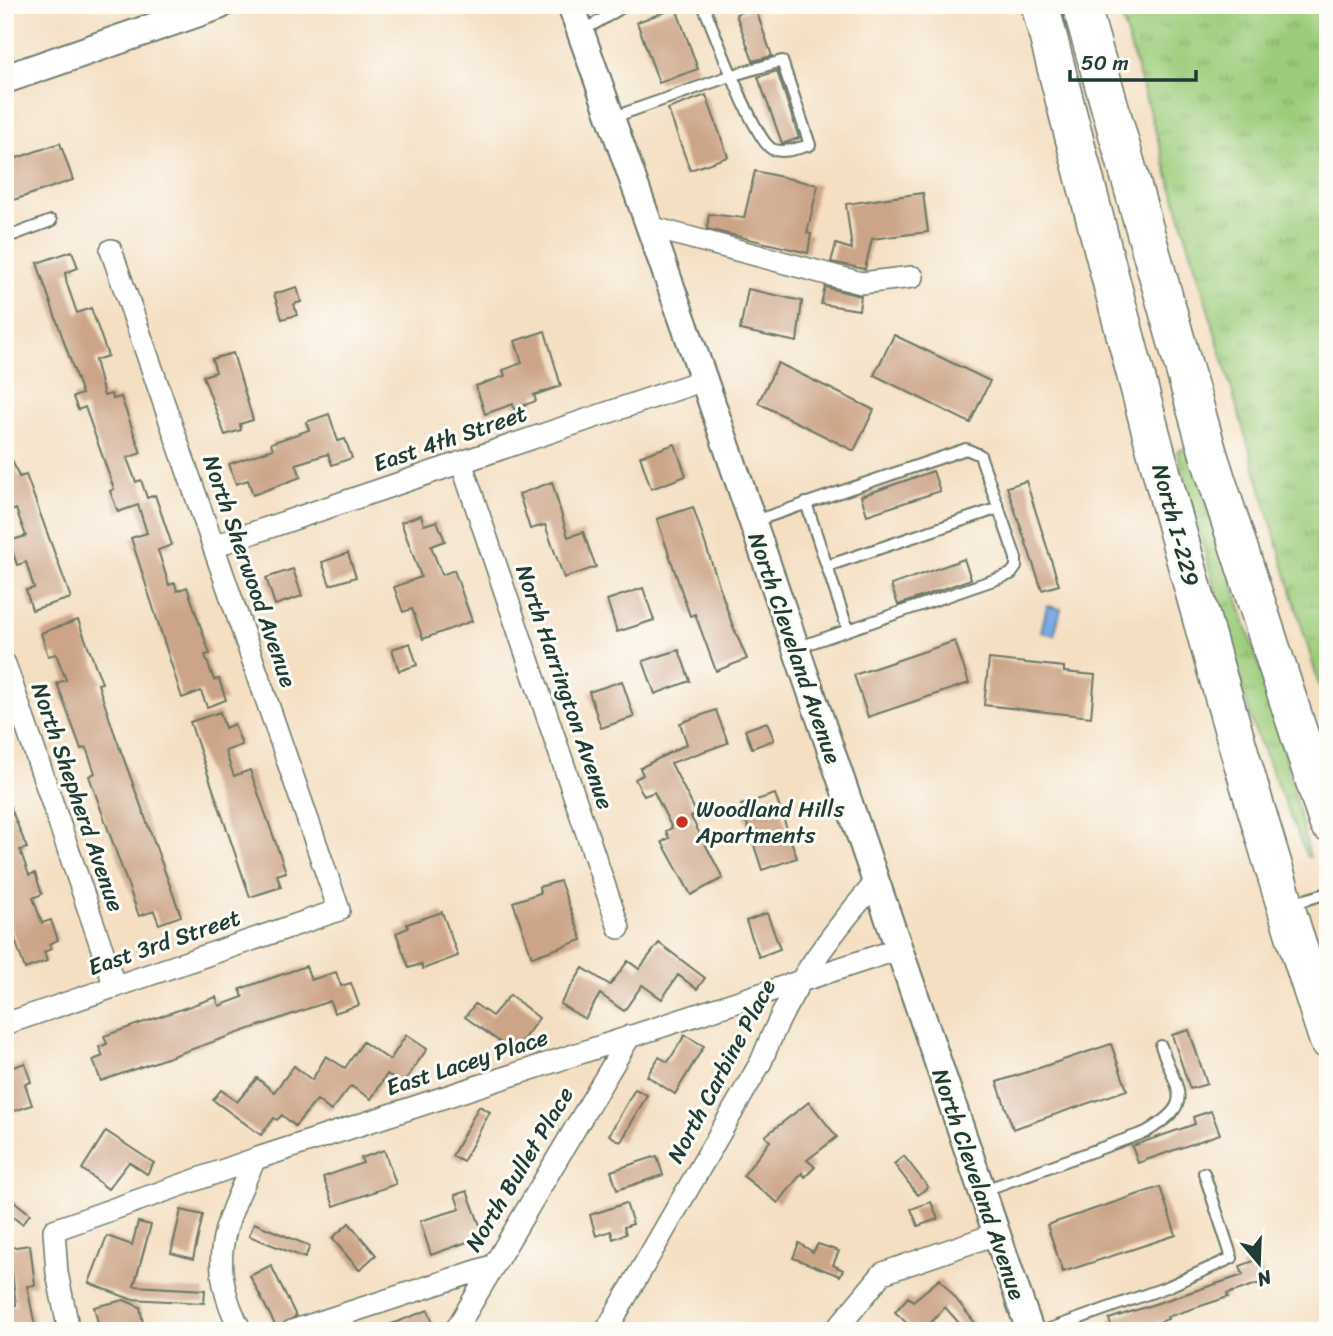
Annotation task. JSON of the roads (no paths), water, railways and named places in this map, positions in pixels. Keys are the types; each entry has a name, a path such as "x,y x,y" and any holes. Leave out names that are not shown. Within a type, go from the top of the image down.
{"highway":[{"name":"North I-229","path":"1040,5 1184,557 1285,906 1328,1040"},
{"path":"1081,5 1209,456 1328,823"}],"main road":[{"path":"5,79 219,5"}],"street":[{"name":"North Cleveland Avenue","path":"571,5 704,380 1030,1331"},
{"path":"650,227 861,283 913,277"},
{"name":"North Sherwood Avenue","path":"110,250 339,910"},
{"name":"East 4th Street","path":"214,546 704,380"},
{"name":"North Harrington Avenue","path":"461,462 618,928"},
{"name":"North Shepherd Avenue","path":"5,664 115,987"},
{"name":"North Carbine Place","path":"606,1331 755,1072 779,1014 798,981 839,925 876,882"},
{"name":"East 3rd Street","path":"5,1024 339,910"},
{"name":"East Lacey Place","path":"69,1331 57,1273 54,1230 255,1159 899,949"},
{"name":"North Bullet Place","path":"455,1331 630,1036"},
{"path":"241,1331 223,1290 219,1255 239,1194 255,1159"},
{"path":"835,1331 883,1273 996,1234"},
{"path":"292,1331 492,1266"}],"lane":[{"path":"581,32 626,5"},
{"path":"611,118 733,75 782,61 810,145 788,151 773,149 760,140 733,75 704,5"},
{"path":"5,238 51,221"},
{"path":"752,522 966,449 980,454 999,508 1016,558 1016,567 1010,574 796,648"},
{"path":"806,503 848,630"},
{"path":"827,566 999,508"},
{"path":"1285,906 1328,893"},
{"path":"982,1191 1146,1132 1166,1120 1177,1110 1179,1098 1161,1046"},
{"path":"1045,1331 1167,1287 1232,1258 1204,1173"}],"water":[{"path":"1047,606 1061,609 1054,635 1041,632"}],"place":[{"name":"Woodland Hills Apartments","path":"682,822"}]}
